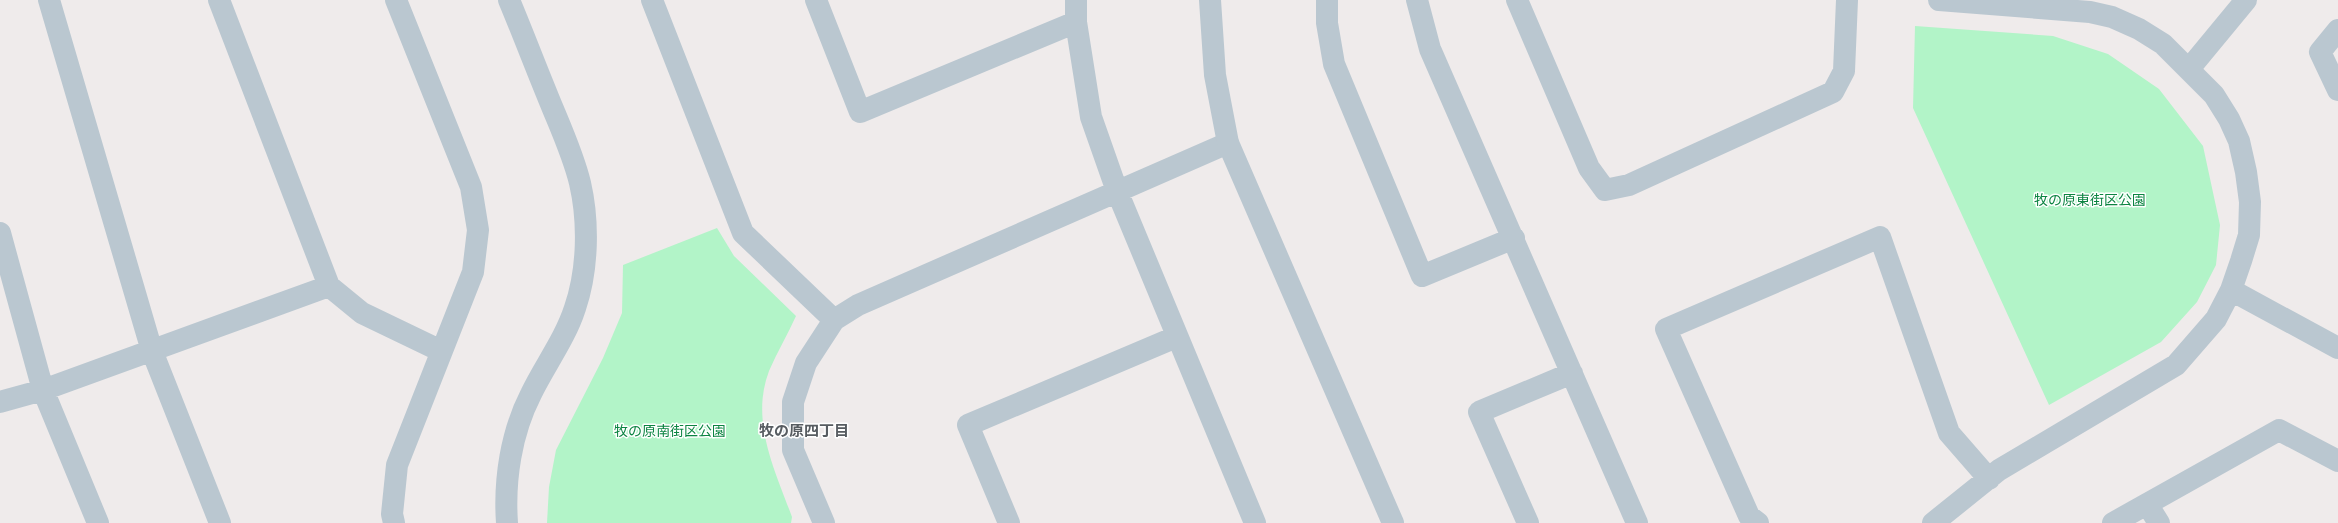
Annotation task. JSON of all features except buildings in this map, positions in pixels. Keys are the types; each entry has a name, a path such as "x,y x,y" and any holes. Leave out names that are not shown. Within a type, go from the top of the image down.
{"street":[{"path":"49,0 152,350 220,523"},
{"path":"219,0 329,286 362,313 441,351"},
{"path":"394,523 392,514 397,465 473,272 478,230 471,187 396,0"},
{"path":"507,523 505,503 509,462 516,433 530,395 561,340 575,308 584,275 585,216 580,183 569,149 509,0"},
{"path":"652,0 744,233 834,320"},
{"path":"816,0 860,112 1076,22"},
{"path":"1076,0 1076,22 1091,117 1117,191 1254,523"},
{"path":"1210,0 1215,75 1228,142 1393,523"},
{"path":"1327,0 1327,23 1334,64 1422,276 1514,238"},
{"path":"1417,0 1430,49 1514,238 1637,523"},
{"path":"1516,0 1589,168 1605,190 1629,185 1833,92 1844,71 1847,0"},
{"path":"1933,523 1999,470 2176,365 2216,319 2231,290 2249,235 2250,202 2246,172 2239,140 2229,119 2214,95 2163,44 2139,29 2112,17 2090,12 1939,0"},
{"path":"2189,69 2246,0"},
{"path":"2338,30 2320,52 2338,90"},
{"path":"824,523 793,450 793,402 806,363 834,320 858,305 1228,142"},
{"path":"0,233 42,390 98,523"},
{"path":"1758,523 1749,516 1666,329 1880,237 1950,433 1989,479"},
{"path":"0,402 42,390 329,286"},
{"path":"2231,290 2338,348"},
{"path":"1009,523 968,425 1176,337"},
{"path":"1528,523 1479,412 1572,373"},
{"path":"2113,523 2279,430 2338,461"},
{"path":"2147,504 2159,523"}],"green space":[{"name":"牧の原東街区公園","path":"1915,26 2053,36 2108,54 2159,89 2203,146 2220,225 2216,265 2197,302 2161,342 2049,405 1913,108"},
{"name":"牧の原南街区公園","path":"717,228 734,256 796,316 769,371 764,390 762,408 763,427 767,445 792,517 791,523 547,523 549,487 556,450 603,358 622,313 623,265"}],"district":[{"name":"牧の原四丁目","path":"804,431"}]}
